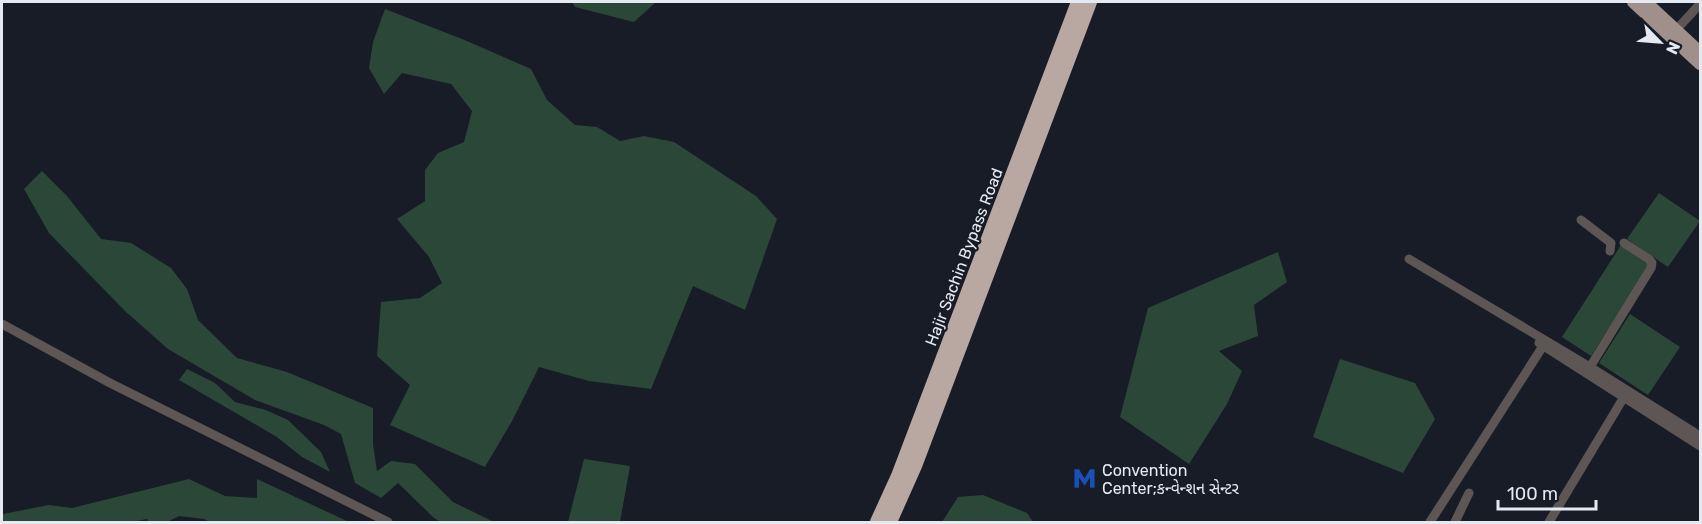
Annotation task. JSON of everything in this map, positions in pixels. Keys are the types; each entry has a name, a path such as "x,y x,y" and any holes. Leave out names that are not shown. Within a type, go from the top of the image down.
{"highway":[{"name":"Hajir Sachin Bypass Road","path":"877,522 898,476 1078,2"},
{"path":"890,522 915,466 1090,2"}],"main road":[{"path":"1633,2 1701,64"},
{"path":"1646,2 1701,52"}],"street":[{"path":"1676,30 1701,4"},
{"path":"1581,220 1611,243 1610,250"},
{"path":"1590,367 1651,268 1652,263 1649,259 1624,243"},
{"path":"1409,259 1701,436"},
{"path":"2,324 110,383 388,522"},
{"path":"1524,334 1701,446"},
{"path":"1430,522 1543,346"},
{"path":"1549,522 1624,397"},
{"path":"1455,522 1469,493"}],"green space":[{"path":"572,2 656,2 634,22 575,7"},
{"path":"385,9 531,69 547,100 575,125 597,127 620,141 644,136 674,142 756,196 777,219 745,310 693,286 651,389 589,381 539,367 512,421 485,467 390,425 410,385 377,356 381,302 420,298 442,283 429,257 397,219 425,201 425,170 438,153 464,142 472,111 451,84 402,73 384,94 369,68 373,42"},
{"path":"42,171 67,196 101,239 131,243 171,268 187,289 198,320 237,358 287,372 373,408 373,444 377,471 391,461 415,464 453,502 494,522 441,522 398,483 381,498 355,483 341,434 324,425 255,400 168,349 125,311 49,233 24,189"},
{"path":"1659,193 1700,221 1668,267 1627,239"},
{"path":"1621,245 1650,264 1591,356 1562,337"},
{"path":"1278,252 1287,282 1254,305 1258,336 1219,351 1242,371 1227,404 1189,464 1120,417 1148,308"},
{"path":"1630,314 1680,347 1648,395 1599,363"},
{"path":"1340,359 1415,383 1435,419 1403,473 1313,437"},
{"path":"187,369 215,383 235,402 266,410 288,420 321,452 330,472 302,457 277,437 179,380"},
{"path":"584,459 630,466 620,522 568,522"},
{"path":"189,479 225,496 257,498 257,479 349,522 210,522 204,519 179,516 167,522 148,522 147,519 132,522 2,522 3,514 49,505 72,508"},
{"path":"983,495 1027,513 1033,522 942,522 958,497"}],"place":[{"name":"Convention Center;કન્વેન્શન સેન્ટર","path":"1084,479"}]}
